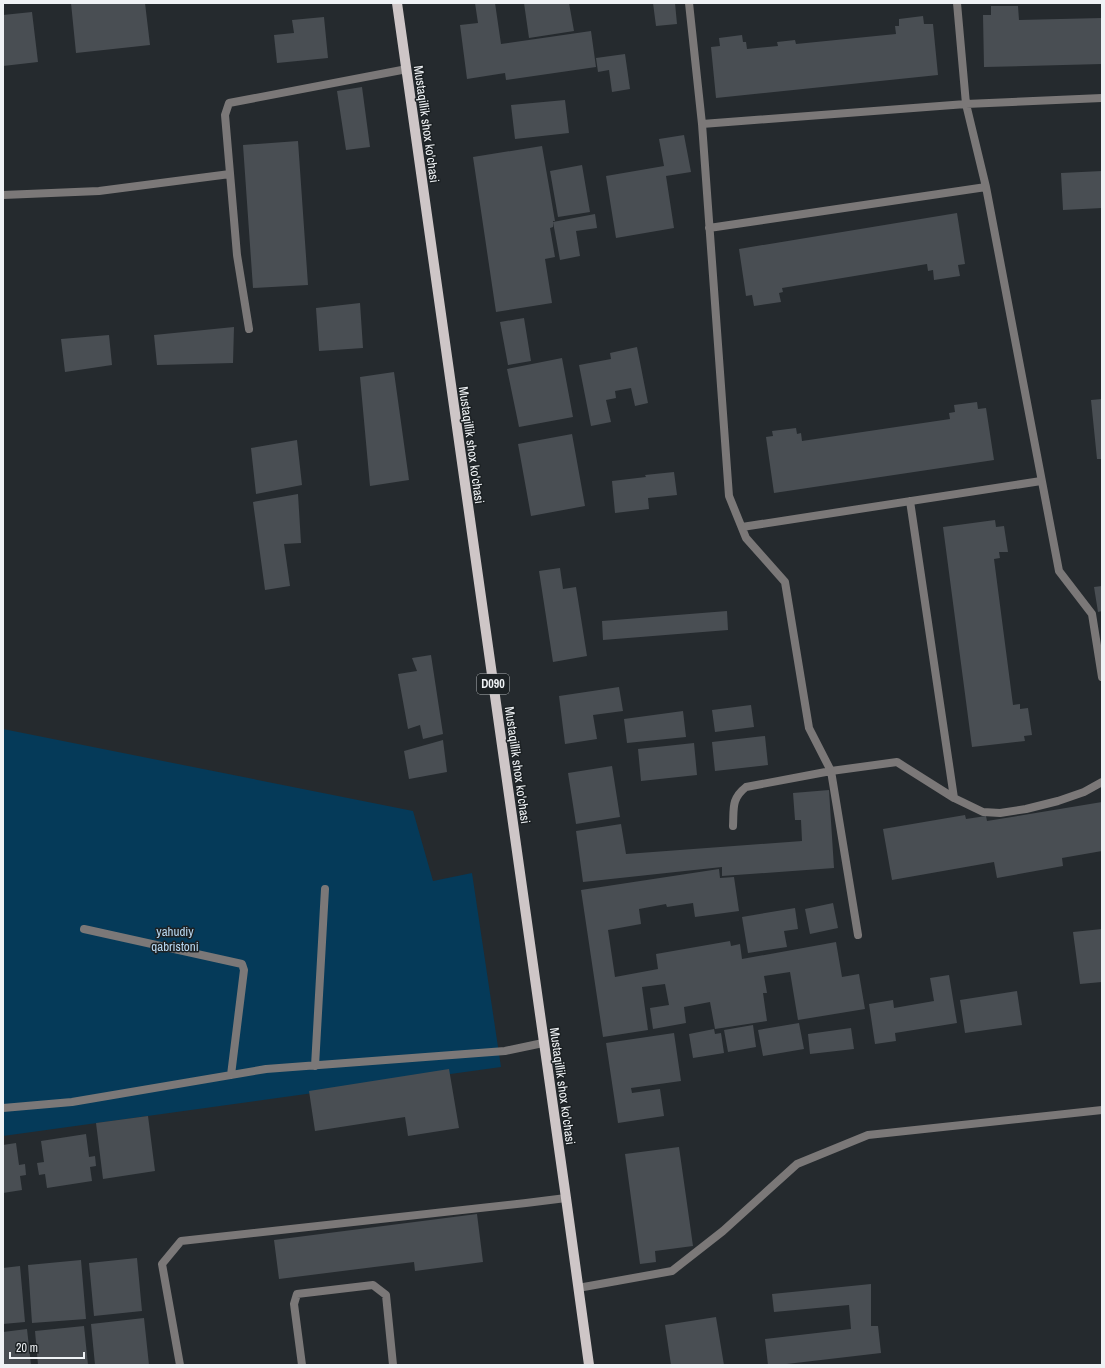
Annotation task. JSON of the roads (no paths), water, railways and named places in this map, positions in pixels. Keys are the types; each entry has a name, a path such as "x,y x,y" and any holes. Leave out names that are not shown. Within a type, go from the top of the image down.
{"main road":[{"name":"Mustaqillik shox ko'chasi","path":"397,3 589,1365"}],"lane":[{"path":"689,3 702,124 729,496 746,538 785,582 809,728 831,771 858,935"},
{"path":"957,3 966,104 986,187 1059,571 1092,614 1102,677"},
{"path":"250,329 237,255 225,115 229,103 407,69"},
{"path":"702,124 966,104 1102,98"},
{"path":"3,194 99,191 230,174"},
{"path":"709,228 986,187"},
{"path":"742,527 1041,481"},
{"path":"910,501 954,798"},
{"path":"733,826 734,802 739,793 746,787 831,771 897,762 954,798 983,812 1000,813 1026,809 1058,801 1084,792 1102,782"},
{"path":"315,1066 324,889"},
{"path":"84,929 242,964 244,970 231,1075"},
{"path":"3,1108 72,1102 266,1069 505,1051 543,1043"},
{"path":"578,1288 672,1271 723,1231 797,1164 868,1135 1102,1110"},
{"path":"180,1365 162,1264 181,1241 566,1198"},
{"path":"302,1365 294,1304 297,1294 373,1285 386,1295 393,1365"}],"park label":[{"name":"yahudiy qabristoni","path":"175,938"}]}
